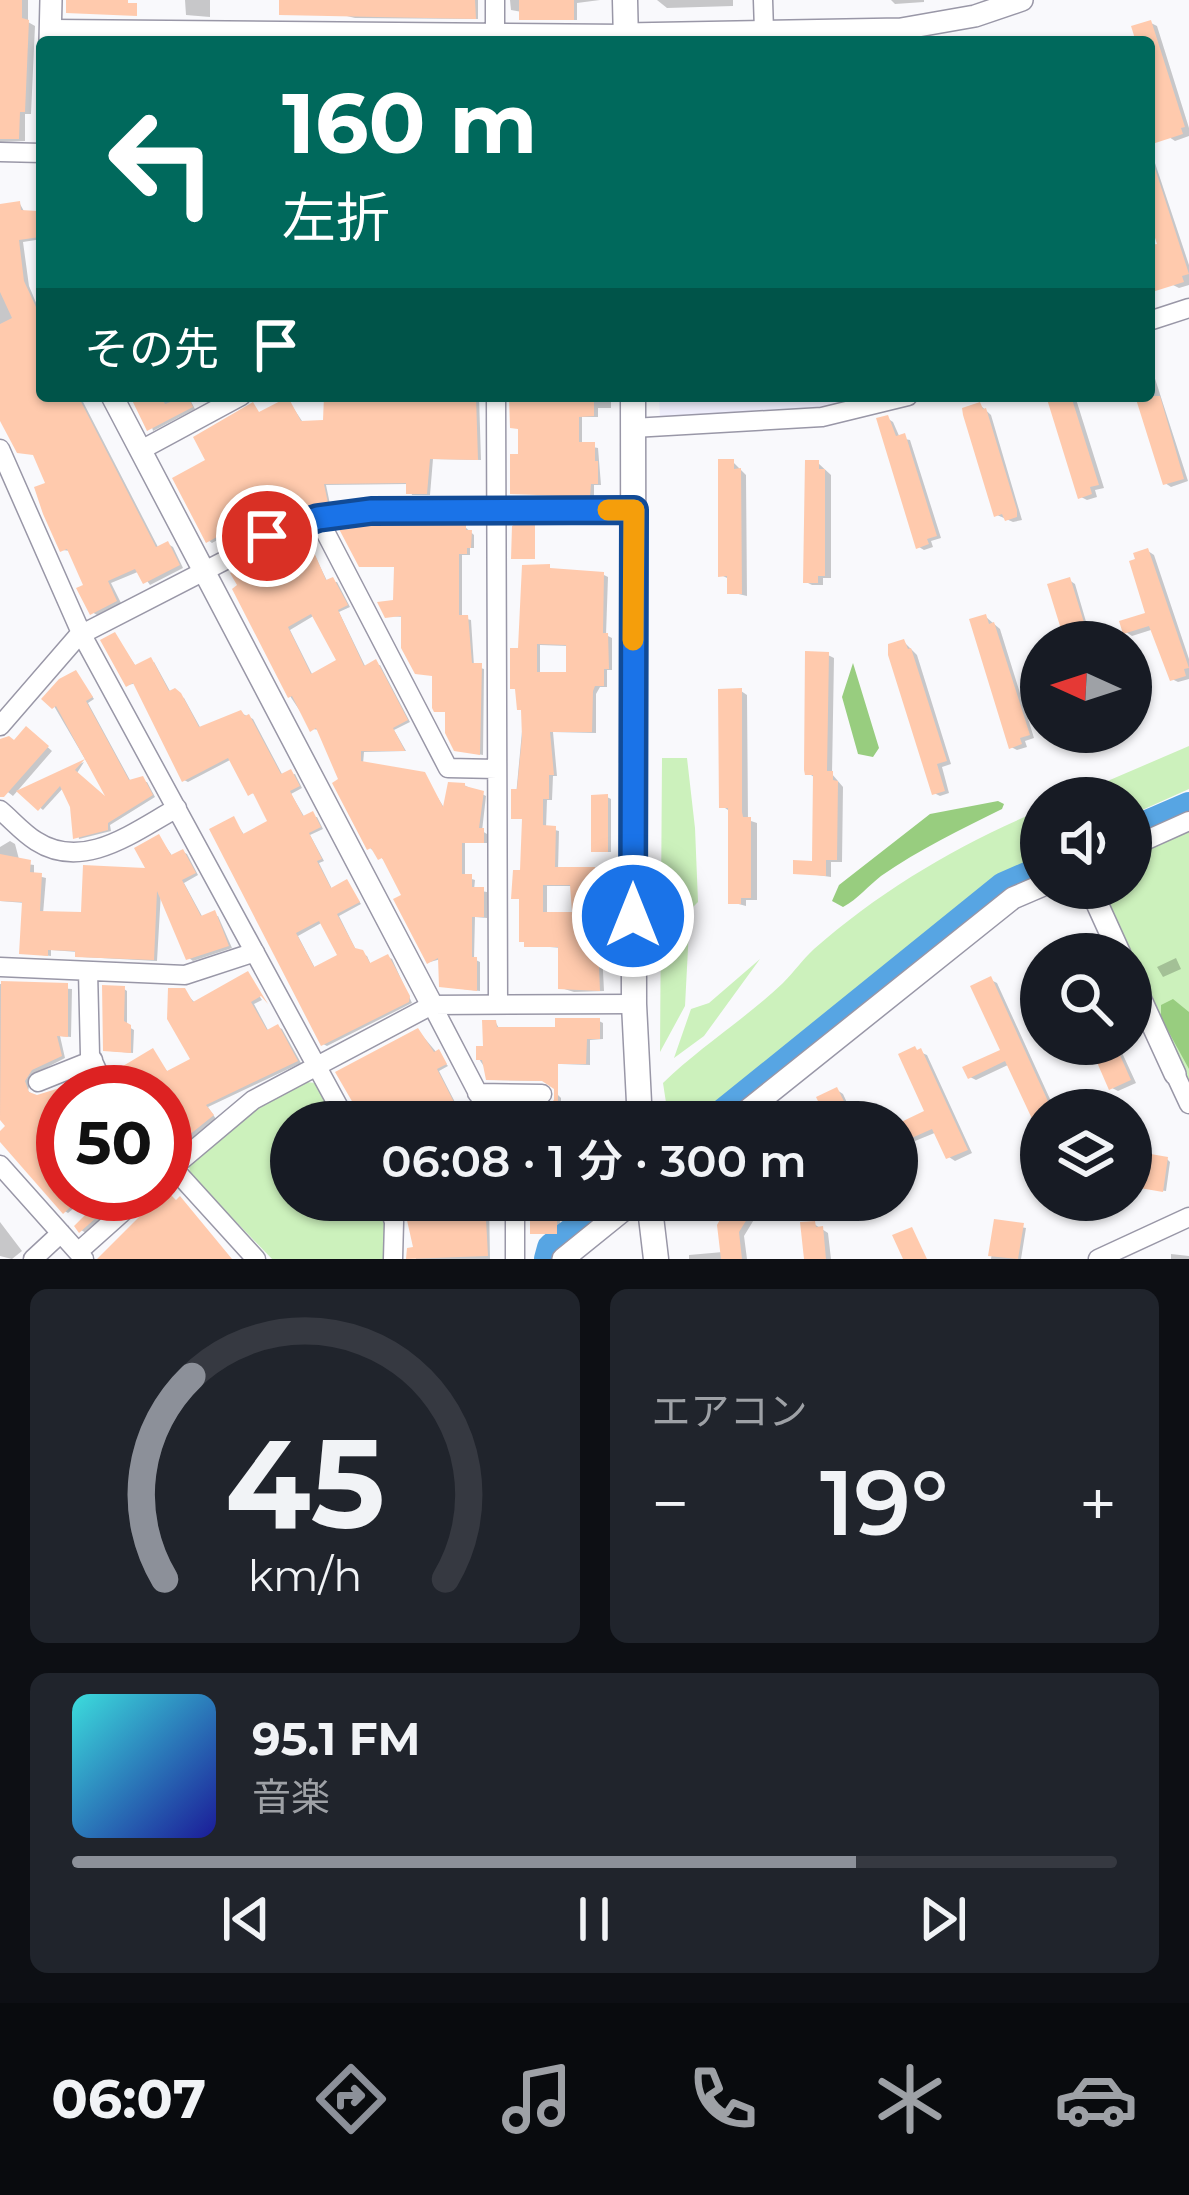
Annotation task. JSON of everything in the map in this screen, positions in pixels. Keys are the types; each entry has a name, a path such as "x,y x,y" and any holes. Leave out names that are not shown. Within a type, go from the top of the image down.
{"main road":[{"path":"625,0 626,36"},
{"path":"633,402 634,1004 639,1101"},
{"path":"649,1221 656,1259"}],"street":[{"path":"50,36 51,0"},
{"path":"495,0 495,36"},
{"path":"763,0 764,32"},
{"path":"672,36 936,25 1022,0"},
{"path":"0,152 36,153"},
{"path":"1155,319 1189,308"},
{"path":"115,402 482,1101"},
{"path":"140,450 230,402"},
{"path":"496,402 498,1004"},
{"path":"633,428 822,417 883,402"},
{"path":"0,449 82,634 336,1101"},
{"path":"0,726 82,634 267,536 318,518 371,511 634,510"},
{"path":"318,518 448,769 497,769"},
{"path":"0,810 37,842 80,853 103,848 177,808"},
{"path":"1152,838 1189,821"},
{"path":"759,1101 1020,895"},
{"path":"0,967 185,975 254,952"},
{"path":"88,971 86,1030 94,1065"},
{"path":"192,1148 240,1109 432,1005 634,1004"},
{"path":"1152,1024 1189,1104"},
{"path":"80,1065 92,1060"},
{"path":"478,1093 542,1094"},
{"path":"0,1165 82,1256 116,1221"},
{"path":"192,1192 256,1259"},
{"path":"1098,1259 1189,1217"},
{"path":"393,1259 394,1221"},
{"path":"515,1221 515,1259"},
{"path":"563,1259 618,1221"},
{"path":"33,1259 61,1233"}],"shaded area":[{"path":"659,402 842,402 749,415 660,418"}],"green space":[{"path":"853,663 879,748 873,757 858,754 842,697"},
{"path":"1189,746 1189,789 1152,806 1152,777 1117,777"},
{"path":"662,758 687,758 698,902 690,910 685,1006 660,1052"},
{"path":"998,801 1004,804 1002,809 910,857 848,904 843,907 832,901 839,885 930,814"},
{"path":"1020,820 1020,865 1000,874 717,1101 666,1101 663,1083 768,996 840,927 922,870"},
{"path":"1189,831 1189,1085 1152,1005 1152,933 1119,933 1108,909 1152,909 1152,848"},
{"path":"760,959 704,1036 674,1058 691,1009 709,1003"},
{"path":"1173,999 1189,1012 1189,1069 1161,1018 1161,1005"},
{"path":"307,1082 316,1083 326,1101 270,1101 270,1221 386,1221 387,1259 272,1259 192,1176 192,1164 259,1105"}],"building":[{"path":"0,0 22,0 22,18 29,20 25,112 20,112 19,139 0,139"},
{"path":"66,0 128,0 137,3 137,16 66,13"},
{"path":"279,0 475,0 476,19 279,15"},
{"path":"519,0 574,0 574,20 519,20"},
{"path":"1151,20 1185,127 1183,134 1155,143 1155,36 1134,36 1131,26"},
{"path":"1155,168 1189,274 1182,276 1184,282 1155,291"},
{"path":"20,201 21,210 36,211 36,238 19,240 24,281 36,307 36,402 81,402 156,547 168,541 180,565 143,584 135,569 108,581 117,601 90,615 76,588 83,585 67,549 60,552 43,514 34,487 45,483 33,455 17,453 0,421 0,324 12,318 0,292 0,204"},
{"path":"1155,396 1160,396 1184,479 1163,485 1137,402 1155,402"},
{"path":"133,402 191,402 193,407 147,431"},
{"path":"253,402 259,412 278,402 291,402 301,421 323,420 324,402 476,402 478,460 430,459 427,494 406,494 406,483 324,484 328,503 289,512 283,508 206,543 172,478 205,460 193,437"},
{"path":"509,402 594,402 594,416 579,417 579,442 595,442 598,461 598,484 591,484 590,497 510,494 510,454 518,454 518,429 510,428"},
{"path":"980,402 986,408 1017,510 1017,517 1005,521 1002,514 994,517 963,415 962,408"},
{"path":"1048,402 1073,402 1099,485 1090,487 1092,494 1078,499"},
{"path":"888,415 896,436 905,433 937,536 916,549 876,418"},
{"path":"718,459 734,459 734,469 741,468 742,594 727,594 727,576 718,577"},
{"path":"805,460 819,460 819,469 825,469 825,576 818,576 818,583 803,583"},
{"path":"372,524 466,524 466,530 472,530 471,548 459,554 459,615 468,615 472,663 482,663 480,755 454,751 445,733 445,712 432,708 432,676 415,674 401,648 401,616 385,618 377,602 393,600 394,567 359,567 339,529"},
{"path":"515,524 535,524 535,559 511,559"},
{"path":"307,536 326,580 333,577 348,605 338,610 364,666 376,659 408,720 393,728 405,751 361,751 361,761 425,772 443,807 448,782 484,791 479,828 484,828 484,843 462,843 462,874 472,874 472,887 484,887 484,917 472,917 477,991 439,987 438,958 427,964 393,899 401,895 382,858 378,860 371,848 367,850 332,783 338,779 316,728 310,732 292,696 288,698 232,589 237,585 230,573","holes":["311,614 336,660 311,674 288,627"]},
{"path":"1148,548 1189,668 1184,669 1186,676 1170,681 1152,634 1152,621 1119,621 1145,613 1129,561 1135,559 1133,553"},
{"path":"522,565 604,572 603,633 608,633 609,669 604,669 604,686 595,686 593,691 592,732 550,732 554,775 549,775 549,799 543,799 543,825 556,826 555,867 595,867 600,991 558,989 558,947 524,947 519,942 519,899 511,899 513,870 520,870 522,819 511,819 511,789 517,789 522,737 521,710 517,710 515,689 510,689 510,648 518,648","holes":["537,644 566,645 566,672 537,672","543,885 570,885 572,912 543,912"]},
{"path":"1070,577 1084,621 1058,621 1047,584"},
{"path":"986,614 989,624 994,622 1020,704 1020,745 1009,749 969,619"},
{"path":"115,632 135,665 151,657 169,691 175,688 181,693 199,727 241,710 249,714 281,774 291,769 300,786 290,791 303,816 313,811 321,827 309,833 331,888 347,879 360,902 337,914 355,948 363,950 370,963 388,954 409,1002 321,1046 209,829 234,816 243,834 267,821 253,793 248,796 228,758 182,782 133,683 126,687 100,640","holes":["319,921 337,955 314,967 296,933"]},
{"path":"904,639 911,648 947,761 937,764 945,791 932,795 888,655 888,644"},
{"path":"805,651 829,652 827,771 833,771 833,780 838,781 837,860 826,860 826,876 793,874 793,860 812,861 813,775 805,775 804,770"},
{"path":"76,670 93,697 86,701 129,780 143,776 153,795 108,823 108,830 73,839 70,807 60,786 38,811 16,791 85,759 56,706 52,709 41,699 59,679","holes":["85,759 105,796 75,770"]},
{"path":"742,688 742,812 743,817 751,817 751,898 728,904 728,808 719,808 718,689"},
{"path":"26,726 49,746 0,797 0,739 9,736 14,740"},
{"path":"608,794 608,852 591,852 591,795"},
{"path":"159,834 171,855 183,849 196,873 182,880 201,916 215,910 229,946 186,960 157,891 154,960 75,957 75,951 19,954 22,902 0,901 0,854 31,860 30,872 42,873 40,911 81,912 83,865 145,868 134,848"},
{"path":"248,971 268,1004 261,996 251,1002 267,1030 278,1024 298,1061 206,1105 214,1115 192,1133 192,1065 178,1065 190,1059 167,1019 168,988 185,988 193,1002"},
{"path":"991,976 1020,1040 1020,1065 1032,1065 1042,1089 1020,1089 1020,1093 1005,1061 968,1079 962,1067 1000,1050 970,986"},
{"path":"1,981 68,983 68,1037 57,1036 62,1056 36,1065 25,1081 29,1092 36,1095 36,1183 0,1142 5,1126 0,1120"},
{"path":"102,985 125,986 124,1021 131,1025 131,1053 103,1051"},
{"path":"555,1018 600,1018 600,1039 587,1039 586,1064 558,1064 558,1101 553,1101 554,1089 542,1081 486,1080 482,1060 476,1060 476,1046 483,1046 482,1020 496,1020 497,1027 555,1027"},
{"path":"418,1028 447,1064 437,1069 453,1101 352,1101 335,1072"},
{"path":"153,1048 163,1065 125,1065"},
{"path":"921,1048 968,1150 946,1159 932,1129 918,1135 918,1114 924,1111 898,1054"},
{"path":"1098,1065 1124,1065 1131,1080 1109,1089"},
{"path":"837,1087 844,1101 818,1101 816,1097"},
{"path":"1152,1154 1168,1157 1163,1192 1152,1190"},
{"path":"192,1211 232,1259 97,1259 135,1221 192,1221"},
{"path":"994,1219 1024,1223 1018,1259 988,1256"},
{"path":"79,1221 93,1221 79,1233 74,1226"},
{"path":"407,1221 486,1221 488,1256 406,1259 407,1248 413,1247"},
{"path":"530,1221 557,1221 557,1234 530,1234"},
{"path":"719,1221 746,1221 739,1232 742,1259 721,1259"},
{"path":"800,1222 823,1226 826,1259 804,1259"},
{"path":"912,1227 927,1259 903,1259 892,1235"}],"waterway":[{"path":"1152,823 1189,807"},
{"path":"739,1101 1004,887 1020,880"},
{"path":"549,1259 552,1248 587,1221"}],"slow traffic":[{"path":"608,510 634,510 633,640"}],"route":[{"path":"267,536 318,518 371,511 634,510 633,916"}]}
